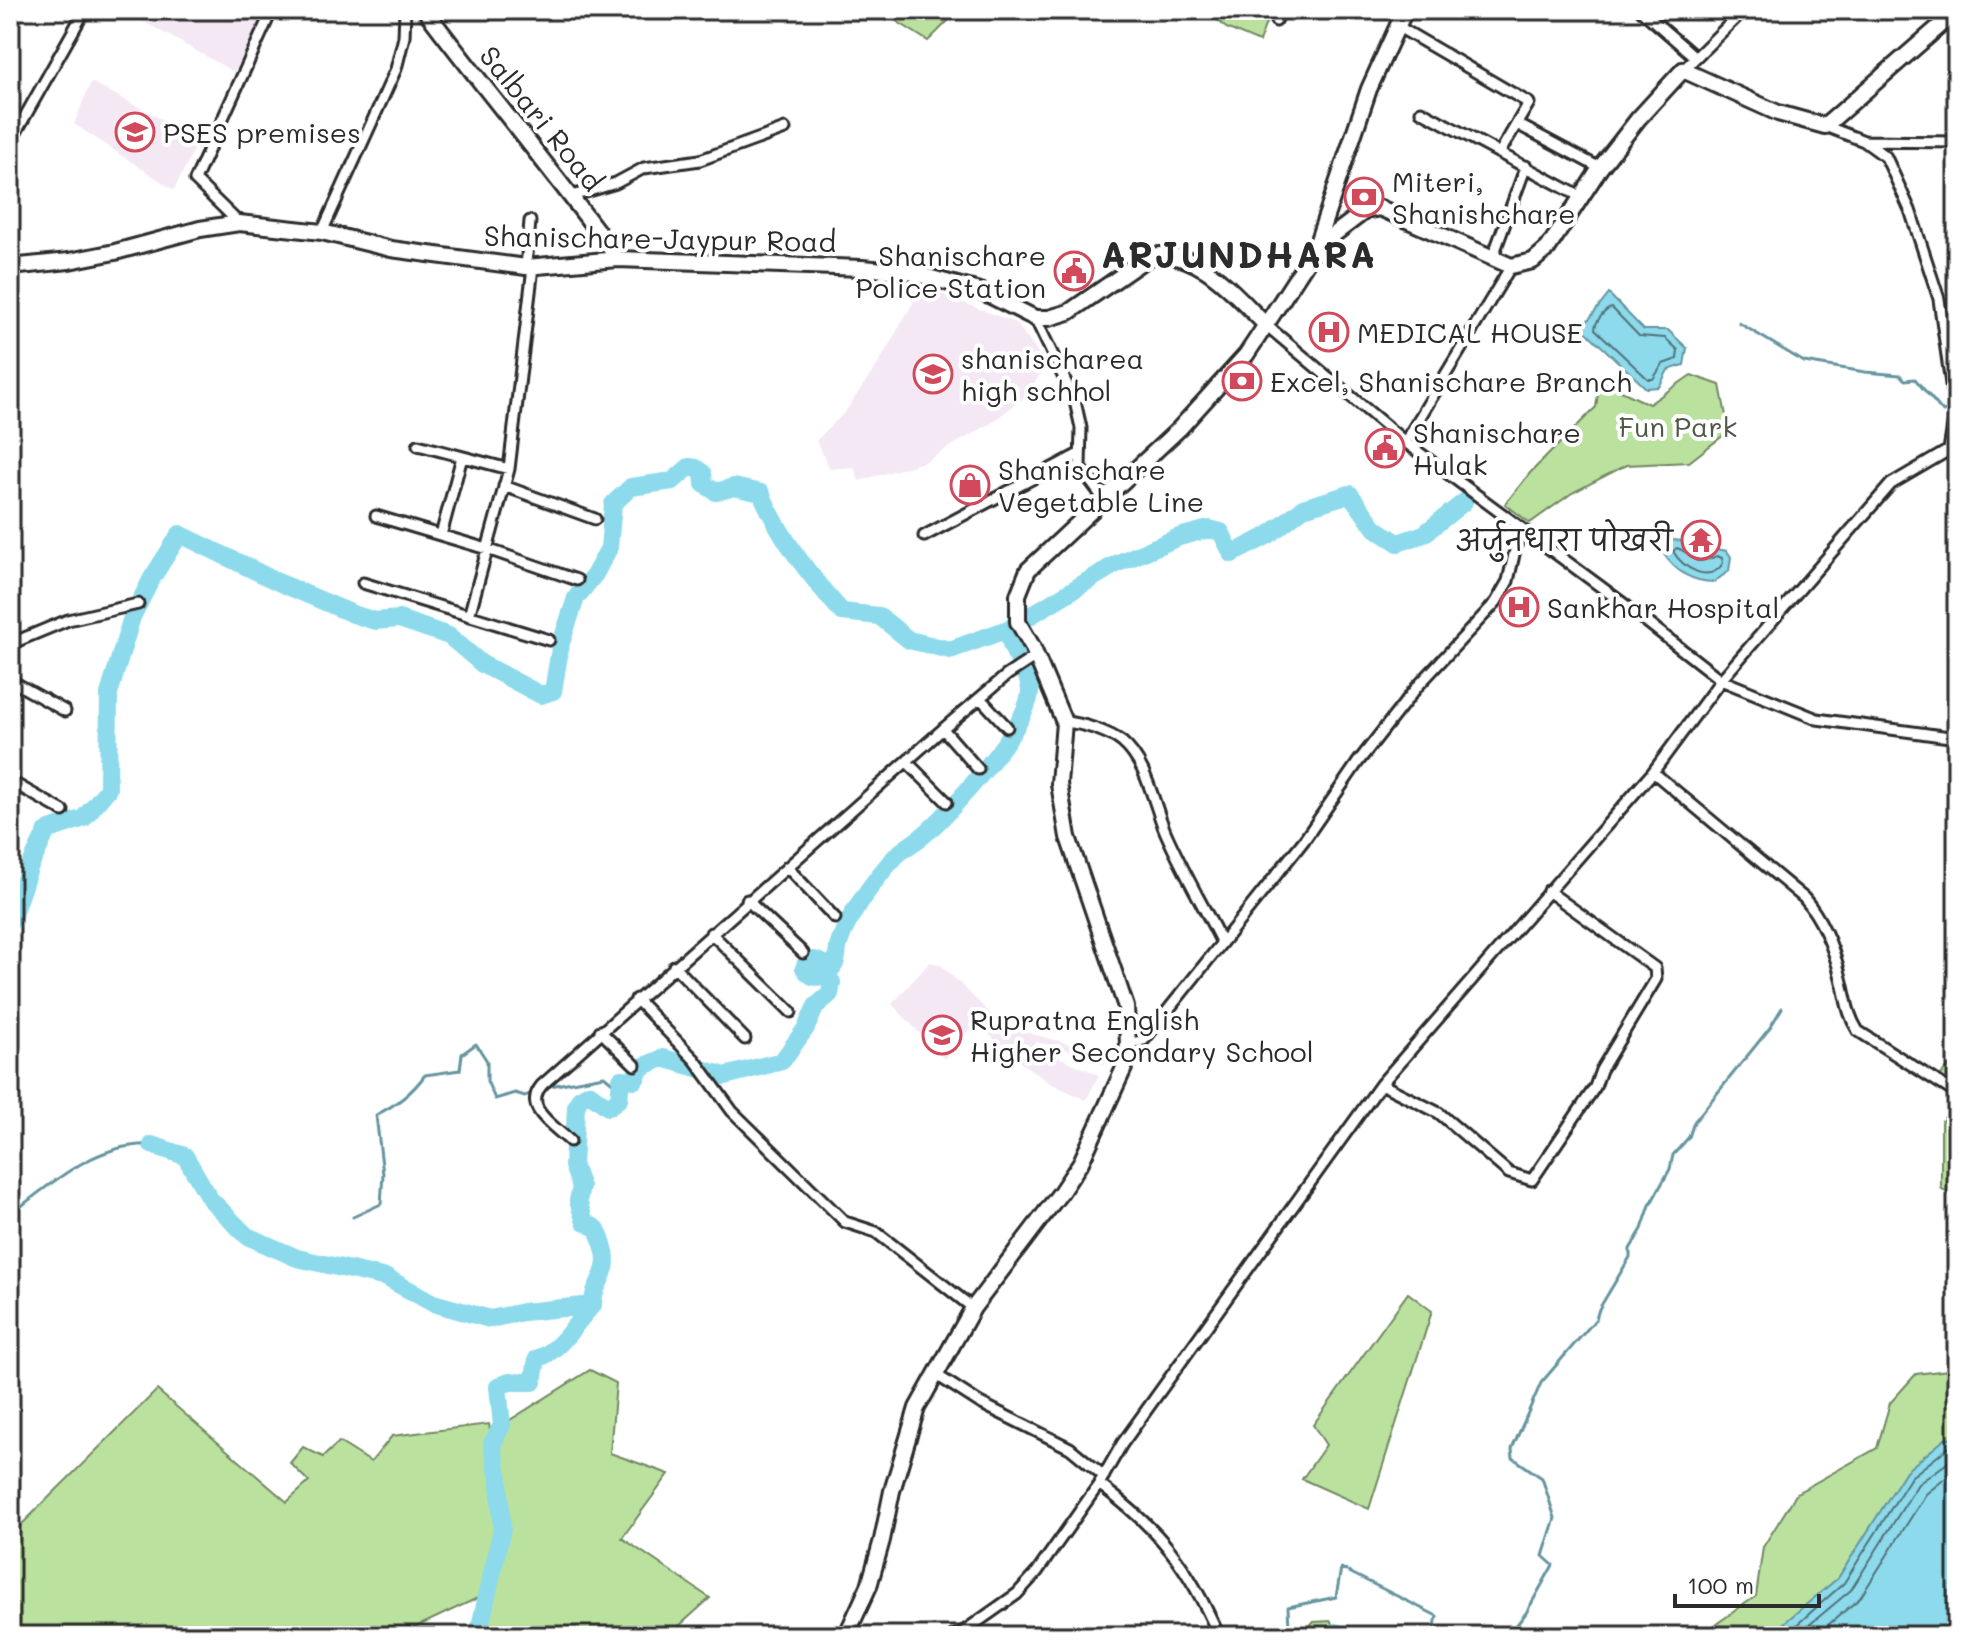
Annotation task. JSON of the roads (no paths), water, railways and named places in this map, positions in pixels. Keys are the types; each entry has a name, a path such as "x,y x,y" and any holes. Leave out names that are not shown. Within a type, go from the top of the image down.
{"street":[{"path":"10,143 85,10"},
{"path":"239,223 195,180 272,10"},
{"path":"322,232 396,69 404,37 405,10"},
{"name":"Salbari Road","path":"425,10 618,259"},
{"path":"1276,21 1281,10"},
{"path":"846,1636 869,1586 917,1408 973,1308 1081,1162 1124,1068 1128,1044 1126,1007 1068,837 1059,784 1064,722 1026,662 1018,622 1018,595 1022,582 1028,570 1179,429 1246,355 1315,249 1369,89 1405,10"},
{"path":"1641,10 1695,57"},
{"path":"1315,249 1365,211 1380,208 1511,266 1533,261 1548,248 1600,168 1638,119 1744,10"},
{"path":"1825,126 1957,11"},
{"path":"1397,26 1529,103 1500,152"},
{"path":"952,1636 963,1632 1017,1594 1037,1572 1101,1480 1122,1444 1381,1084 1653,772 1721,680 1891,484 1949,450 1955,413 1939,299 1910,210 1886,157 1864,141 1778,113 1683,70"},
{"path":"1421,111 1583,198"},
{"path":"1517,124 1600,168"},
{"path":"572,196 616,183 644,168 700,160 785,129"},
{"path":"1864,141 1957,142"},
{"path":"1493,256 1526,166"},
{"path":"469,616 509,469 529,267 530,221"},
{"name":"Shanischare-Jaypur Road","path":"10,267 90,257 200,229 239,223 322,232 391,249 529,267 618,259 909,272 983,292 1035,318"},
{"path":"1103,498 1080,467 1081,428 1075,401 1035,318 1049,318 1069,312 1150,256 1193,262 1208,269 1266,325 1405,442 1721,680 1817,719 1957,738"},
{"path":"1405,442 1511,266"},
{"path":"418,445 509,469"},
{"path":"924,536 1079,454"},
{"path":"441,535 462,457"},
{"path":"504,486 595,519"},
{"path":"376,516 577,580"},
{"path":"1128,1044 1144,1040 1305,839 1358,762 1417,687 1496,602 1508,581 1520,528"},
{"path":"363,583 549,640"},
{"path":"10,644 68,620 138,604"},
{"path":"570,1141 537,1110 534,1101 536,1092 747,900 943,729 1026,662"},
{"path":"10,680 65,711"},
{"path":"981,699 1007,727"},
{"path":"1064,722 1075,723 1120,740 1129,750 1146,778 1165,831 1221,941"},
{"path":"943,729 978,769"},
{"path":"907,762 947,802"},
{"path":"1653,772 1804,898 1820,916 1841,978 1850,1018 1858,1031 1957,1094"},
{"path":"10,781 63,811"},
{"path":"787,867 835,918"},
{"path":"1381,1084 1439,1113 1509,1173 1532,1180 1595,1087 1601,1070 1656,979 1655,968 1548,891"},
{"path":"747,900 803,953"},
{"path":"711,933 791,1012"},
{"path":"674,966 745,1039"},
{"path":"636,999 695,1060 732,1111 845,1222 876,1232 973,1308"},
{"path":"600,1031 635,1065"},
{"path":"935,1374 999,1413 1070,1448 1174,1554 1200,1594 1219,1636"}],"water":[{"path":"1609,294 1644,330 1668,330 1687,348 1684,365 1668,370 1659,387 1646,388 1582,328"},
{"path":"1672,540 1684,541 1699,554 1711,548 1727,551 1731,557 1729,571 1714,582 1685,574 1663,553"},
{"path":"1957,1438 1957,1636 1775,1636 1779,1627 1838,1578 1906,1471 1945,1439"}],"waterway":[{"path":"1812,15 1816,10"},
{"path":"1739,323 1804,362 1900,375 1905,380 1915,379 1943,412 1954,407"},
{"path":"10,923 29,868 47,831 84,818 108,789 109,694 132,617 180,534 278,582 353,614 375,621 399,619 449,636 482,664 541,695 553,691 561,643 576,598 595,574 609,548 613,504 631,487 673,481 689,467 703,473 704,484 716,492 734,487 761,493 777,526 797,556 842,612 879,616 909,640 950,650 1008,629 1116,564 1179,537 1209,529 1221,532 1232,554 1269,535 1303,508 1350,494 1375,528 1398,543 1424,534 1464,502"},
{"path":"478,1636 502,1529 499,1479 492,1444 502,1425 498,1387 509,1382 533,1382 537,1359 554,1349 593,1305 605,1268 605,1251 597,1229 585,1222 578,1201 581,1187 573,1166 576,1107 580,1098 589,1093 608,1107 619,1099 621,1079 635,1080 642,1067 663,1058 725,1076 782,1061 806,1028 816,1006 830,994 832,982 825,976 811,975 804,968 806,963 814,960 833,967 843,933 871,886 896,856 953,807 1017,725 1030,692 1008,629"},
{"path":"1508,1636 1526,1613 1553,1565 1543,1556 1555,1518 1542,1478 1513,1458 1512,1449 1541,1383 1596,1319 1630,1257 1630,1249 1670,1169 1673,1155 1689,1137 1694,1122 1769,1029 1782,1008"},
{"path":"353,1217 381,1204 383,1174 376,1115 403,1098 425,1075 460,1070 462,1054 476,1044 487,1061 487,1081 495,1099 534,1092"},
{"path":"545,1087 604,1076 620,1089"},
{"path":"10,1215 58,1178 94,1157 112,1150 152,1145"},
{"path":"152,1145 185,1156 210,1199 247,1236 297,1258 387,1278 433,1303 490,1319 523,1312 593,1305"},
{"path":"1280,1636 1289,1629 1288,1607 1336,1597 1341,1568 1437,1616 1433,1636"},
{"path":"1326,1636 1335,1632 1347,1636"}],"place":[{"name":"PSES premises","path":"135,132"},
{"name":"Miteri, Shanishchare","path":"1364,197"},
{"name":"Shanischare Police Station","path":"1074,271"},
{"name":"MEDICAL HOUSE","path":"1329,332"},
{"name":"shanischarea high schhol","path":"933,374"},
{"name":"Excel, Shanischare Branch","path":"1242,381"},
{"name":"Shanischare Hulak","path":"1385,448"},
{"name":"Shanischare Vegetable Line","path":"970,485"},
{"name":"अर्जुनधारा पोखरी","path":"1701,540"},
{"name":"Sankhar Hospital","path":"1519,607"},
{"name":"Rupratna English Higher Secondary School","path":"942,1035"}],"district":[{"name":"ARJUNDHARA","path":"1239,253"}],"park label":[{"name":"Fun Park","path":"1678,426"}]}
